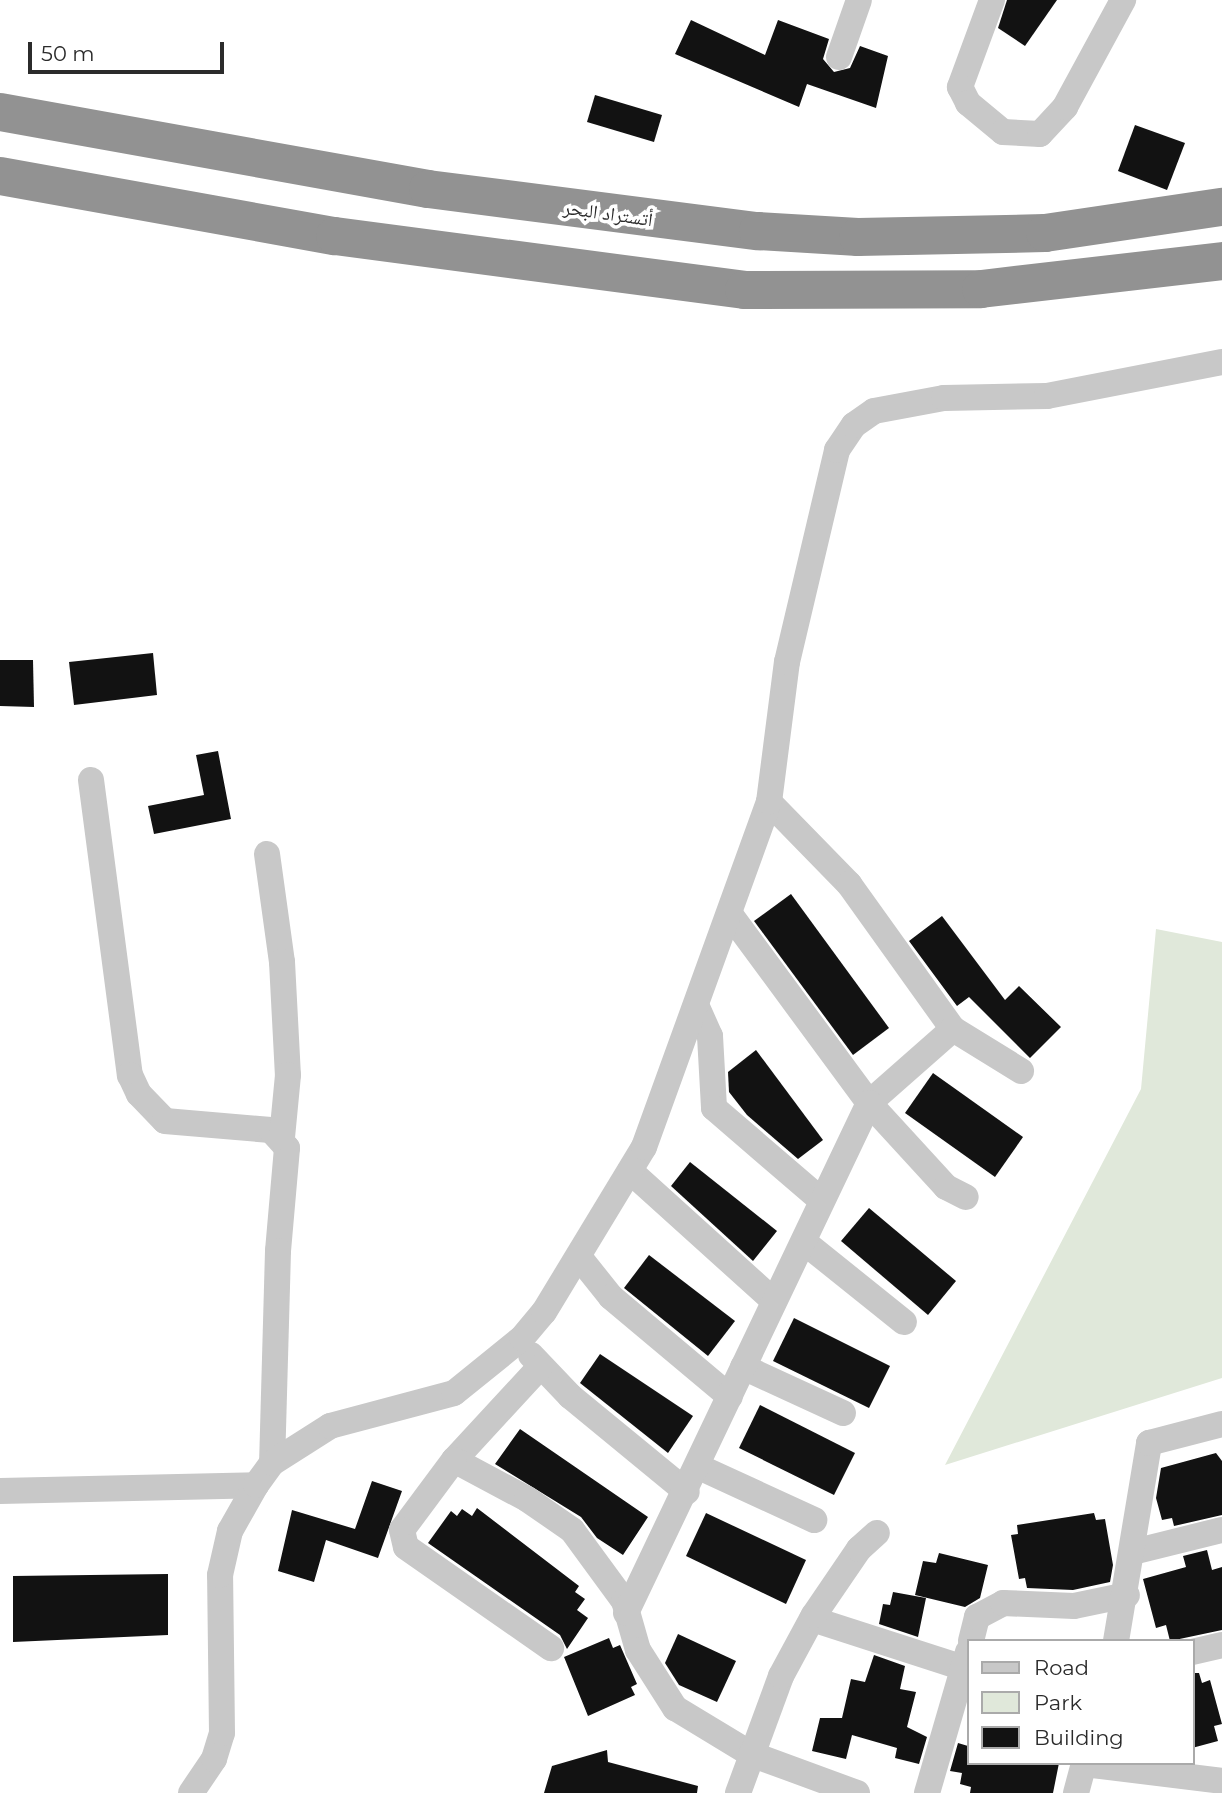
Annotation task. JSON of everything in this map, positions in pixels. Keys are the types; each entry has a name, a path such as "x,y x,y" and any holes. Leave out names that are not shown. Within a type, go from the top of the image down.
{"highway":[{"name":"أتستراد البحر","path":"0,112 428,189 758,231 858,237 1045,233 1222,207"},
{"path":"0,176 335,236 744,290 981,289 1222,261"}],"street":[{"path":"839,57 859,0"},
{"path":"992,0 960,87 968,103 1003,132 1040,134 1065,107 1123,0"},
{"path":"191,1793 214,1759 222,1733 220,1575 230,1531 256,1485 272,1463 330,1426 454,1393 522,1338 579,1256 630,1171 732,917 769,802 787,662 837,450 853,425 874,411 944,398 1047,396 1222,362"},
{"path":"91,780 130,1075 139,1094 165,1121 259,1129 282,1137"},
{"path":"769,802 849,884 953,1029 1021,1071"},
{"path":"267,855 286,1037 282,1137 288,1161 278,1251 272,1463"},
{"path":"732,917 869,1103 946,1187 966,1197"},
{"path":"697,1007 710,1036 714,1108 821,1199"},
{"path":"626,1613 699,1467 743,1367 804,1242 821,1199 869,1103 953,1029"},
{"path":"630,1171 774,1301"},
{"path":"804,1242 904,1322"},
{"path":"579,1256 611,1297 730,1397"},
{"path":"522,1338 539,1368 687,1492"},
{"path":"743,1367 843,1413"},
{"path":"539,1368 454,1460 402,1530 406,1547 551,1648"},
{"path":"1116,1639 1127,1595 1149,1443 1222,1423"},
{"path":"454,1460 527,1499 572,1530 614,1584 652,1678 676,1708 751,1754 858,1793"},
{"path":"699,1467 814,1520"},
{"path":"0,1491 256,1485"},
{"path":"1133,1552 1222,1530"},
{"path":"738,1793 781,1676 812,1619 859,1549 877,1533"},
{"path":"972,1639 977,1617 1003,1602 1074,1606 1127,1595"},
{"path":"812,1619 966,1659 961,1709 927,1793"},
{"path":"1194,1652 1222,1646"},
{"path":"1076,1793 1084,1765"},
{"path":"1092,1765 1222,1781"}],"green space":[{"path":"1156,929 1222,942 1222,1378 945,1465 1141,1089"}],"building":[{"path":"1007,0 1057,0 1025,46 998,28"},
{"path":"691,20 765,55 778,20 829,39 823,59 834,72 850,68 860,46 888,56 876,108 807,84 799,107 675,54"},
{"path":"595,95 662,115 654,142 587,122"},
{"path":"1135,125 1185,143 1167,190 1118,171"},
{"path":"153,653 157,695 74,705 69,662"},
{"path":"0,660 33,660 34,707 0,706"},
{"path":"218,751 231,819 154,834 148,806 204,795 196,755"},
{"path":"791,894 889,1028 853,1055 754,921"},
{"path":"942,916 1005,1000 1019,986 1061,1027 1030,1058 969,997 957,1006 909,941"},
{"path":"756,1050 823,1140 798,1159 747,1115 729,1092 728,1072"},
{"path":"933,1073 1023,1137 995,1177 905,1113"},
{"path":"690,1162 777,1231 753,1261 671,1186"},
{"path":"869,1208 956,1281 928,1315 841,1241"},
{"path":"649,1255 735,1321 708,1356 624,1288"},
{"path":"794,1318 890,1366 869,1408 773,1361"},
{"path":"600,1354 693,1416 668,1453 580,1383"},
{"path":"760,1405 855,1453 834,1495 739,1448"},
{"path":"520,1429 648,1517 623,1555 597,1538 581,1517 495,1464"},
{"path":"1216,1453 1222,1461 1222,1515 1174,1526 1172,1518 1162,1520 1156,1498 1161,1468"},
{"path":"372,1481 402,1491 378,1558 326,1540 314,1582 278,1571 292,1510 355,1529"},
{"path":"477,1508 579,1586 575,1592 585,1599 577,1610 588,1618 567,1649 560,1635 428,1543 451,1511 457,1516 462,1509 472,1516"},
{"path":"706,1513 806,1560 786,1604 686,1556"},
{"path":"1094,1513 1096,1520 1105,1519 1113,1565 1110,1582 1073,1590 1027,1588 1025,1578 1019,1579 1011,1535 1018,1534 1017,1525"},
{"path":"1207,1550 1212,1570 1222,1567 1222,1630 1170,1639 1166,1625 1156,1628 1143,1579 1186,1567 1183,1556"},
{"path":"939,1553 988,1565 980,1598 965,1607 915,1595 923,1561 936,1563"},
{"path":"168,1574 168,1635 13,1642 13,1576"},
{"path":"893,1592 926,1598 918,1637 879,1624 883,1604 890,1605"},
{"path":"678,1634 736,1661 717,1702 679,1685 665,1663"},
{"path":"609,1638 613,1648 620,1645 637,1684 631,1687 635,1695 588,1716 564,1657"},
{"path":"874,1655 905,1666 900,1689 916,1692 907,1727 927,1737 919,1764 895,1758 897,1748 852,1735 846,1759 812,1751 820,1718 842,1718 851,1679 865,1682"},
{"path":"1194,1673 1199,1673 1202,1683 1210,1680 1222,1724 1214,1726 1218,1741 1194,1747"},
{"path":"958,1743 967,1746 967,1765 1059,1765 1053,1793 970,1793 971,1787 960,1784 962,1773 950,1771"},
{"path":"607,1750 608,1762 698,1786 697,1793 544,1793 552,1766"}]}
